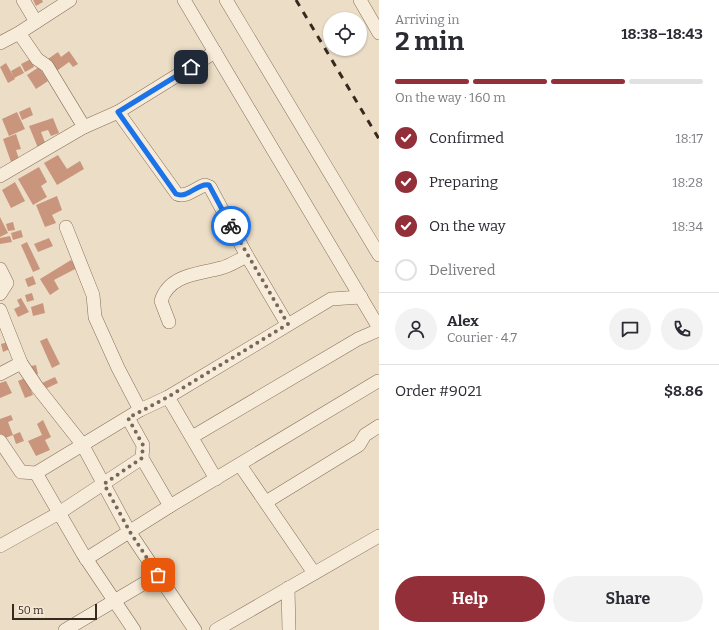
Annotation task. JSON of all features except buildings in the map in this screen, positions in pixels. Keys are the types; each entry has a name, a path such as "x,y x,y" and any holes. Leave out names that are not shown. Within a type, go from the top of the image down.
{"street":[{"path":"22,0 36,22"},
{"path":"0,44 20,33 70,0"},
{"path":"184,0 379,329 358,339 192,437"},
{"path":"226,0 379,255"},
{"path":"360,0 379,33"},
{"path":"20,33 37,59 48,66 84,127"},
{"path":"0,176 84,127 118,112 215,52"},
{"path":"118,112 176,194 185,195 203,185 209,185 247,256 288,324"},
{"path":"66,226 93,295 95,317 118,368 140,410"},
{"path":"169,322 161,301 166,290 192,274 223,268 247,256"},
{"path":"0,269 7,283 0,294"},
{"path":"0,441 21,472 36,473 82,444 140,410 168,397 331,299 360,296"},
{"path":"0,310 9,336 22,363 37,387 82,444 130,532 194,630"},
{"path":"0,374 22,363"},
{"path":"86,559 170,506 378,381"},
{"path":"168,397 216,479"},
{"path":"128,418 143,445 142,458 170,506"},
{"path":"266,502 359,445 366,435 379,426"},
{"path":"0,546 59,513 142,458"},
{"path":"240,465 314,573"},
{"path":"36,473 86,559 134,630"},
{"path":"216,630 379,536"},
{"path":"65,630 115,602 158,575"},
{"path":"288,588 289,630"}],"railway":[{"path":"296,0 379,139"}],"way so far":[{"path":"158,575 130,532 104,484 142,458 143,445 128,418 140,410 168,397 288,324 247,256 231,226"}],"route":[{"path":"191,67 118,112 176,194 181,196 185,195 203,185 209,185 231,226"}]}
